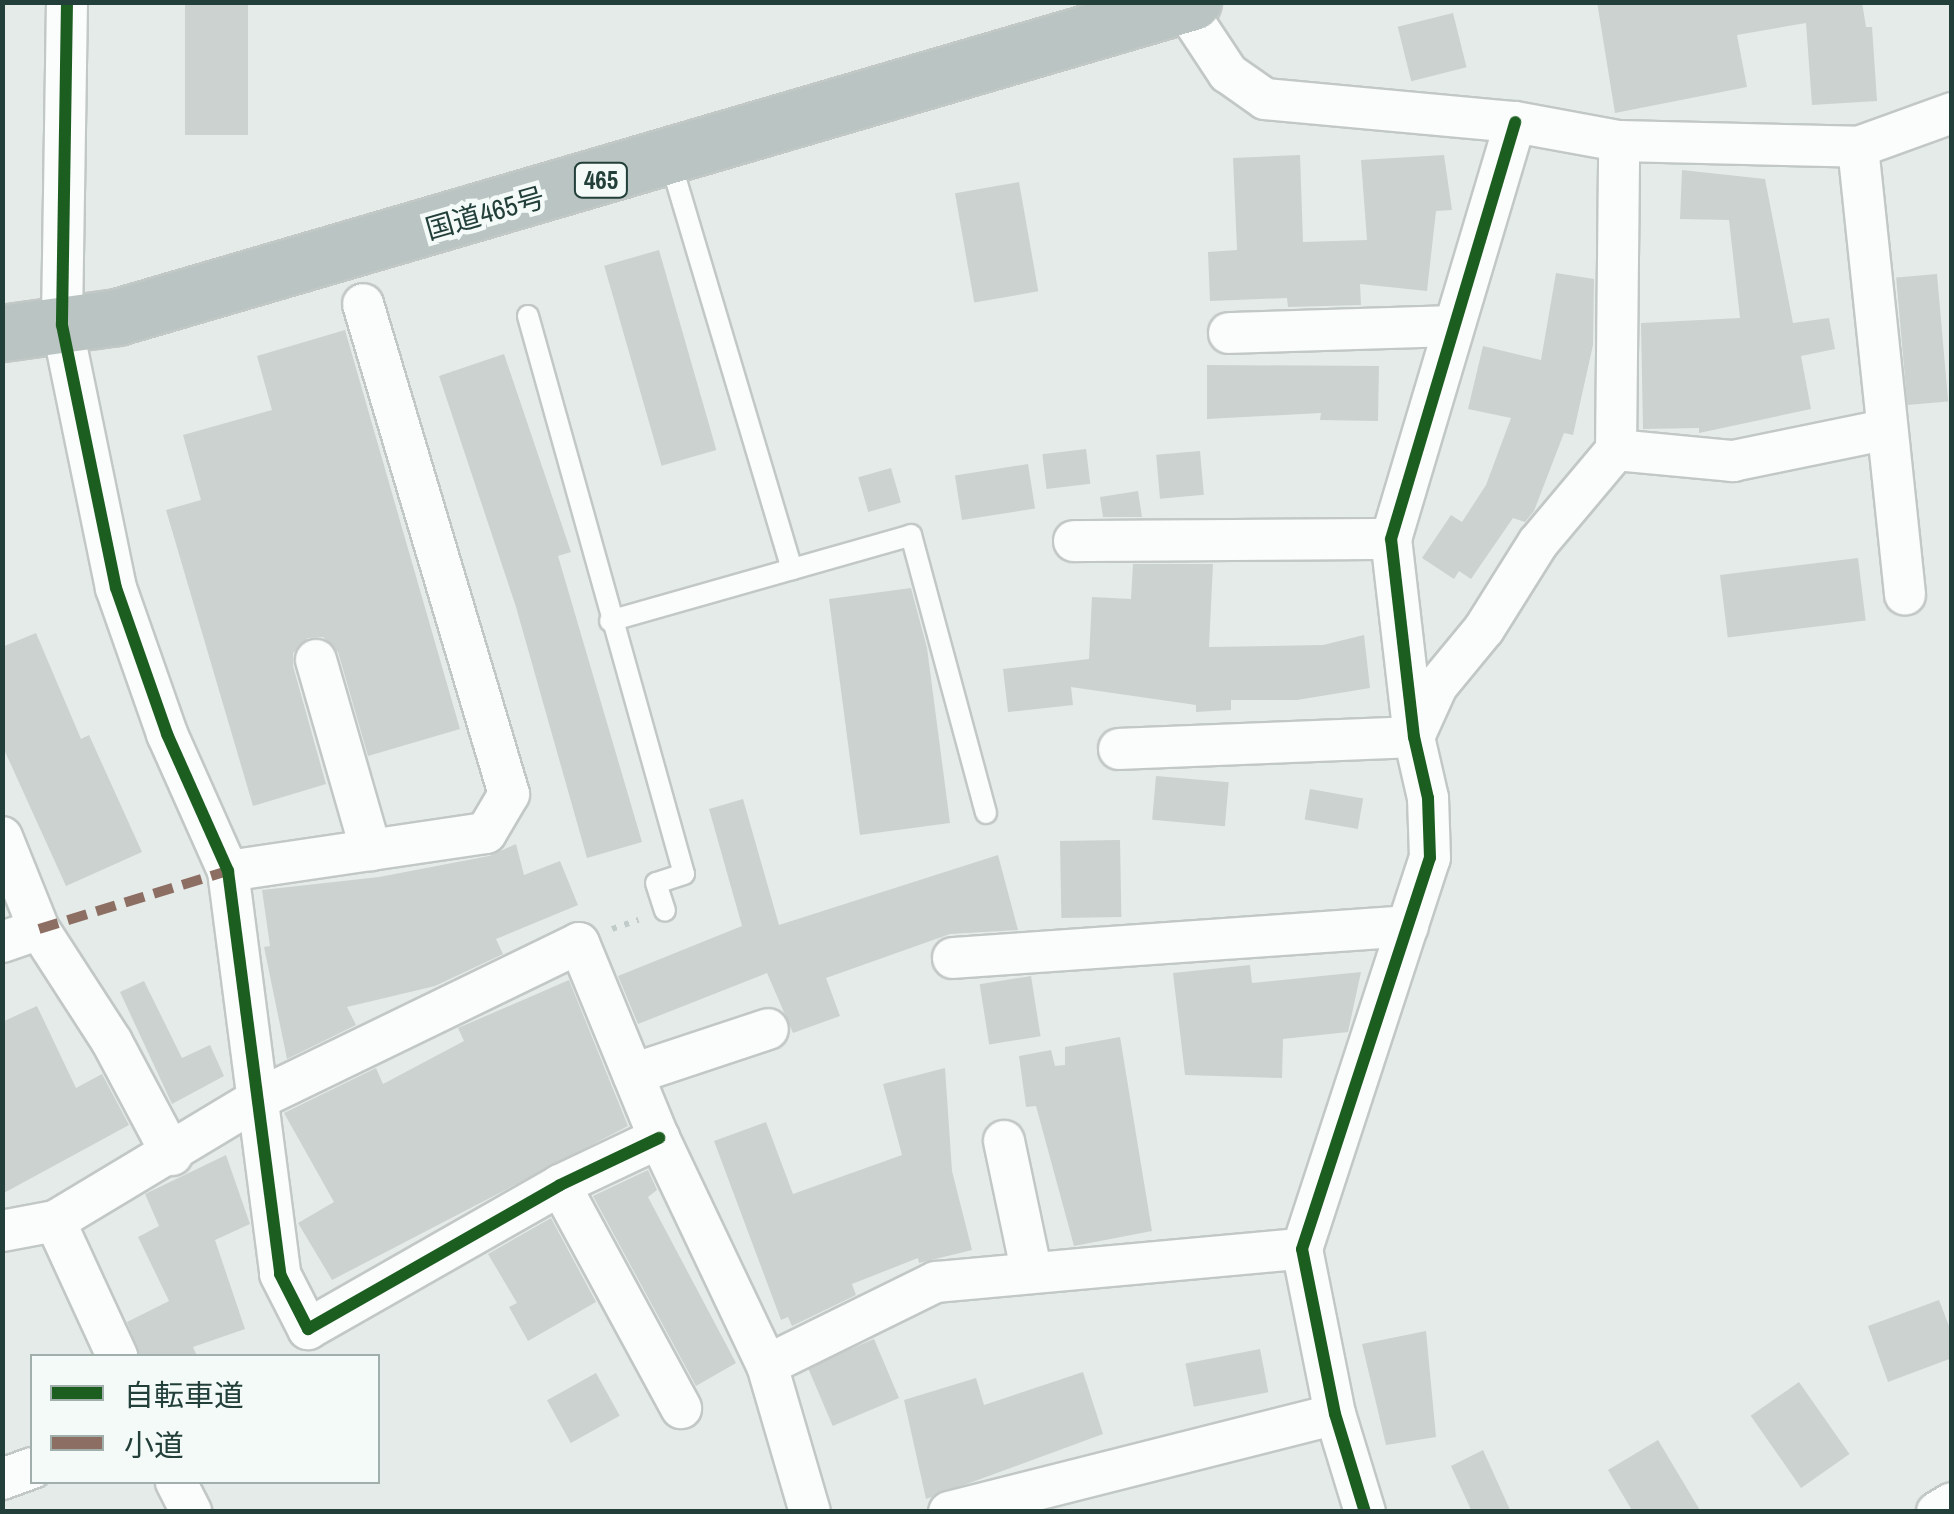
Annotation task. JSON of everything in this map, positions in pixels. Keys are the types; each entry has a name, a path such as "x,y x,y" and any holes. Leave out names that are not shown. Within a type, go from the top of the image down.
{"highway":[{"name":"国道465号","path":"2,333 116,317 670,160 1188,4"}],"street":[{"path":"67,2 62,325 116,588 167,734 228,871 280,1274 308,1329 560,1185 659,1138"},
{"path":"1188,4 1228,73 1265,99 1515,122 1619,141 1858,147 1952,112"},
{"path":"1364,1512 1335,1414 1302,1250 1430,858 1428,798 1414,737 1391,539 1450,326 1515,122"},
{"path":"1414,737 1436,686 1484,629 1538,543 1616,450 1619,141"},
{"path":"1858,147 1884,430 1905,594"},
{"path":"228,871 486,833 510,794 363,304"},
{"path":"1230,333 1450,326"},
{"path":"1616,450 1733,461 1884,430"},
{"path":"1074,541 1391,539"},
{"path":"316,660 371,850"},
{"path":"1119,749 1414,737"},
{"path":"2,837 21,936 112,1042 172,1155"},
{"path":"954,958 1408,926"},
{"path":"2,1231 54,1221 172,1155 256,1100 579,943 659,1138 766,1365 810,1512"},
{"path":"633,1074 768,1029"},
{"path":"1004,1141 1031,1270"},
{"path":"560,1185 681,1408"},
{"path":"54,1221 116,1354"},
{"path":"766,1365 936,1282 1031,1270 1302,1250"},
{"path":"949,1512 1335,1414"},
{"path":"2,1479 30,1469"},
{"path":"177,1484 191,1512"},
{"path":"1937,1512 1952,1503"}],"lane":[{"path":"670,160 792,568"},
{"path":"528,316 610,621 684,874 656,883 664,911"},
{"path":"610,621 911,535 986,813"}],"building":[{"path":"185,2 248,2 248,135 185,135"},
{"path":"1597,2 1862,2 1866,27 1872,27 1877,101 1812,105 1806,23 1737,35 1747,87 1615,113"},
{"path":"1453,13 1467,67 1411,81 1398,27"},
{"path":"1300,155 1303,242 1367,240 1361,160 1444,155 1452,210 1436,211 1427,291 1360,284 1361,305 1288,307 1287,298 1210,301 1208,252 1237,250 1233,158"},
{"path":"1682,170 1765,179 1793,323 1829,318 1835,349 1801,356 1811,409 1699,433 1699,428 1643,429 1641,323 1740,318 1729,220 1680,219"},
{"path":"1019,182 1038,291 974,303 955,193"},
{"path":"659,250 716,450 662,466 604,266"},
{"path":"1556,273 1594,279 1593,345 1573,435 1564,433 1534,511 1525,522 1513,518 1471,579 1459,571 1454,579 1422,558 1451,515 1462,522 1486,485 1511,418 1468,409 1483,346 1541,360"},
{"path":"1937,274 1948,402 1907,405 1896,278"},
{"path":"345,330 460,729 368,756 338,652 323,637 308,638 293,653 293,666 326,784 253,806 166,510 201,500 183,435 272,410 257,356"},
{"path":"504,354 571,552 558,556 642,842 587,858 516,607 439,376"},
{"path":"1207,365 1379,366 1378,421 1320,420 1321,413 1207,419"},
{"path":"1086,449 1090,484 1047,489 1042,454"},
{"path":"1200,451 1204,495 1160,499 1156,455"},
{"path":"1028,464 1035,508 962,520 955,476"},
{"path":"891,468 901,503 868,512 858,477"},
{"path":"1138,491 1142,517 1103,517 1100,497"},
{"path":"1858,558 1866,621 1728,637 1720,575"},
{"path":"1133,564 1213,564 1209,647 1323,645 1364,635 1370,688 1297,700 1231,700 1231,710 1196,712 1196,705 1071,687 1073,705 1008,712 1003,669 1089,659 1092,597 1131,599"},
{"path":"911,588 927,648 950,823 860,835 829,599"},
{"path":"36,633 81,739 89,735 142,852 66,886 2,745 2,647"},
{"path":"1156,776 1229,782 1225,826 1152,820"},
{"path":"1310,789 1363,798 1358,829 1305,820"},
{"path":"743,799 779,925 998,855 1018,930 950,934 826,978 840,1016 793,1033 767,973 638,1024 618,976 742,926 709,809"},
{"path":"1120,840 1121,917 1061,918 1060,841"},
{"path":"516,844 524,875 560,861 578,905 496,939 503,954 435,986 347,1007 356,1025 287,1059 264,947 270,946 262,890 379,877 489,856"},
{"path":"1250,965 1252,983 1361,972 1348,1032 1283,1039 1282,1078 1185,1075 1173,973"},
{"path":"1031,976 1041,1036 989,1044 980,984"},
{"path":"569,980 628,1126 332,1280 298,1223 334,1202 284,1113 376,1068 383,1084 464,1041 458,1028"},
{"path":"144,981 182,1058 210,1045 224,1076 172,1104 120,992"},
{"path":"37,1006 76,1088 102,1074 129,1125 2,1194 2,1022"},
{"path":"1120,1037 1152,1231 1074,1246 1036,1106 1026,1107 1019,1056 1051,1050 1055,1066 1065,1065 1065,1047"},
{"path":"945,1068 952,1171 972,1250 919,1263 918,1258 852,1284 856,1295 792,1326 788,1317 781,1320 714,1141 766,1122 793,1194 902,1155 883,1084"},
{"path":"226,1155 250,1224 215,1240 245,1329 193,1347 196,1354 139,1354 127,1322 169,1301 138,1237 159,1226 145,1194"},
{"path":"648,1170 657,1190 648,1197 736,1363 696,1386 593,1196"},
{"path":"551,1218 596,1302 528,1341 509,1307 517,1303 488,1254"},
{"path":"1939,1300 1952,1334 1952,1358 1888,1382 1868,1326"},
{"path":"1426,1331 1436,1437 1386,1445 1362,1344"},
{"path":"874,1339 899,1398 833,1426 808,1367"},
{"path":"1260,1349 1268,1392 1194,1407 1185,1364"},
{"path":"1083,1372 1103,1434 926,1499 904,1400 976,1378 984,1405"},
{"path":"596,1373 620,1416 571,1443 547,1400"},
{"path":"1799,1382 1849,1454 1801,1488 1751,1416"},
{"path":"1658,1440 1701,1512 1633,1512 1608,1470"},
{"path":"1483,1450 1511,1512 1472,1512 1451,1466"}],"marked path":[{"path":"39,929 228,871"}],"cycle path":[{"path":"67,2 62,325 116,588 167,734 228,871 280,1274 308,1329 560,1185 659,1138"},
{"path":"1365,1512 1335,1414 1302,1249 1430,858 1428,798 1414,737 1391,539 1515,122"}]}
